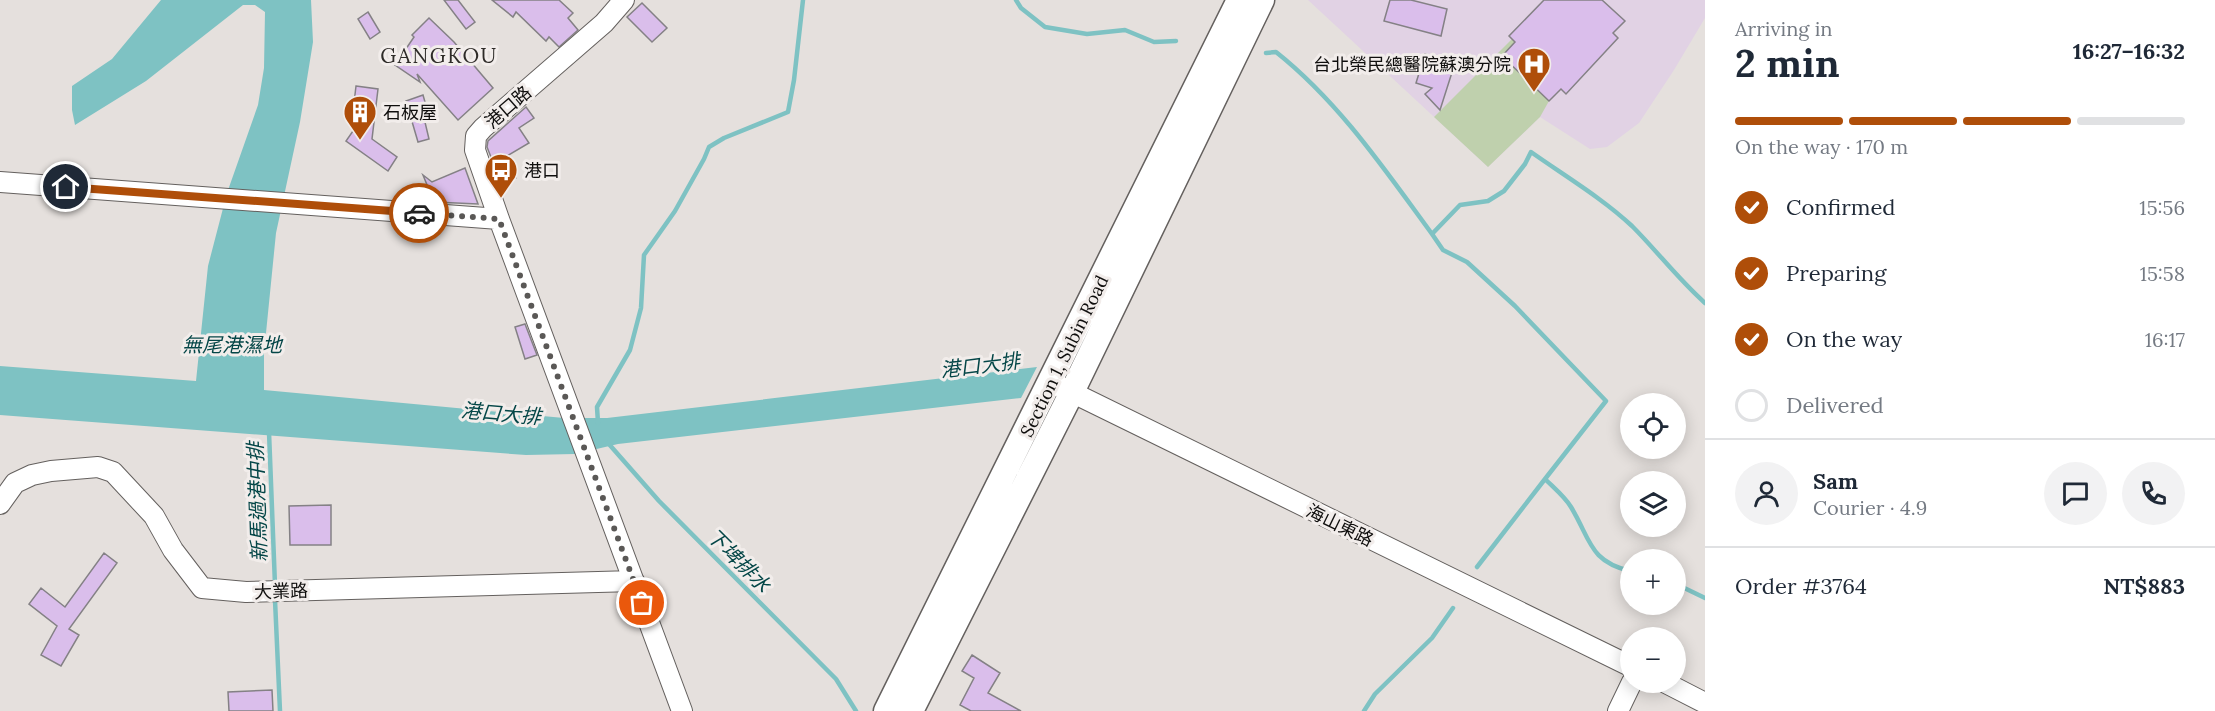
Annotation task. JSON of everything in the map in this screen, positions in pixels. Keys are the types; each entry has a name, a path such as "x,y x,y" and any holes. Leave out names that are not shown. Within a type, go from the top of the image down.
{"main road":[{"name":"Section 1, Subin Road","path":"1061,388 1239,0"},
{"name":"Section 1, Subin Road","path":"886,711 926,654 1262,0"},
{"name":"Section 1, Subin Road","path":"910,711 926,654"}],"street":[{"name":"港口路","path":"624,0 604,23 483,128 476,136 475,150 634,581"},
{"path":"0,182 277,202 373,204 499,219"},
{"name":"海山東路","path":"1061,388 1620,661"},
{"name":"大業路","path":"0,504 15,483 32,475 98,467 113,472 154,516 172,550 202,588 246,592 634,581"},
{"path":"634,581 682,711"},
{"path":"1618,711 1627,693"},
{"path":"1685,693 1705,703"}],"shaded area":[{"name":"台北榮民總醫院蘇澳分院","path":"1308,0 1705,0 1705,18 1639,123 1607,147 1590,149 1540,117 1488,167"}],"green space":[{"path":"1512,39 1515,42 1502,56 1549,101 1540,117 1488,167 1434,117"}],"water":[{"path":"161,0 311,0 313,42 300,122 276,233 264,353 264,390 564,418 607,418 1037,367 1021,398 618,444 575,454 526,455 0,415 0,366 196,381 208,266 227,193 258,105 264,68 265,12 255,5 243,5 146,81 75,125 72,110 72,86 112,59"}],"building":[{"path":"444,0 458,0 475,22 466,29"},
{"path":"492,0 559,0 573,13 568,18 578,30 559,47 549,37 546,41 516,12 513,17"},
{"path":"1390,0 1411,0 1447,9 1441,36 1384,21"},
{"path":"1544,0 1602,0 1625,21 1613,33 1618,38 1566,94 1561,89 1549,101 1502,56 1515,42 1509,36"},
{"path":"642,3 667,28 652,42 627,17"},
{"path":"368,12 380,32 370,39 358,19"},
{"path":"429,18 454,42 493,88 458,120 417,74 420,82 395,65 414,37 412,35"},
{"path":"1425,54 1455,63 1440,110 1425,94 1432,88 1416,83"},
{"path":"356,86 378,89 372,139 397,157 388,171 346,141 360,121 352,120"},
{"path":"423,95 429,116 424,118 429,139 418,142 406,101"},
{"path":"526,107 534,118 519,128 529,143 507,156 516,178 502,185 487,147 488,141"},
{"path":"465,168 478,204 434,202 423,175 432,182"},
{"path":"525,324 537,355 525,359 515,327"},
{"path":"331,505 331,545 290,545 289,506"},
{"path":"104,553 117,563 69,629 79,635 61,666 41,655 57,626 29,604 41,588 65,607"},
{"path":"972,655 1000,673 988,693 1021,711 971,711 960,705 974,678 962,671"},
{"path":"272,690 273,711 229,711 228,692"}],"waterway":[{"path":"598,423 597,407 630,350 641,308 644,255 675,211 709,147 724,138 788,112 803,0"},
{"path":"1016,0 1021,8 1045,27 1087,34 1125,30 1154,42 1176,41"},
{"path":"1266,53 1276,52 1341,115 1432,234 1460,205 1488,201 1504,191 1525,164 1531,152 1596,197 1632,226 1705,303"},
{"path":"1432,234 1443,250 1467,262 1515,306 1606,401 1545,479 1569,503 1593,548 1606,561 1620,568"},
{"name":"新馬過港中排","path":"269,432 275,585"},
{"name":"下埤排水","path":"608,443 659,501 836,679 856,711"},
{"path":"1477,567 1545,479"},
{"path":"1686,589 1705,598"},
{"name":"新馬過港中排","path":"275,600 280,711"},
{"path":"1364,711 1375,694 1432,638 1453,608"}],"way so far":[{"path":"419,213 499,219 642,603"}],"place":[{"name":"台北榮民總醫院蘇澳分院","path":"1534,93"},
{"name":"石板屋","path":"360,141"},
{"name":"港口","path":"501,199"}],"district":[{"name":"GANGKOU","path":"439,55"}],"route":[{"path":"66,187 419,213"}],"water label":[{"name":"無尾港濕地","path":"232,344"},
{"name":"港口大排","path":"980,365"},
{"name":"港口大排","path":"501,413"}]}
